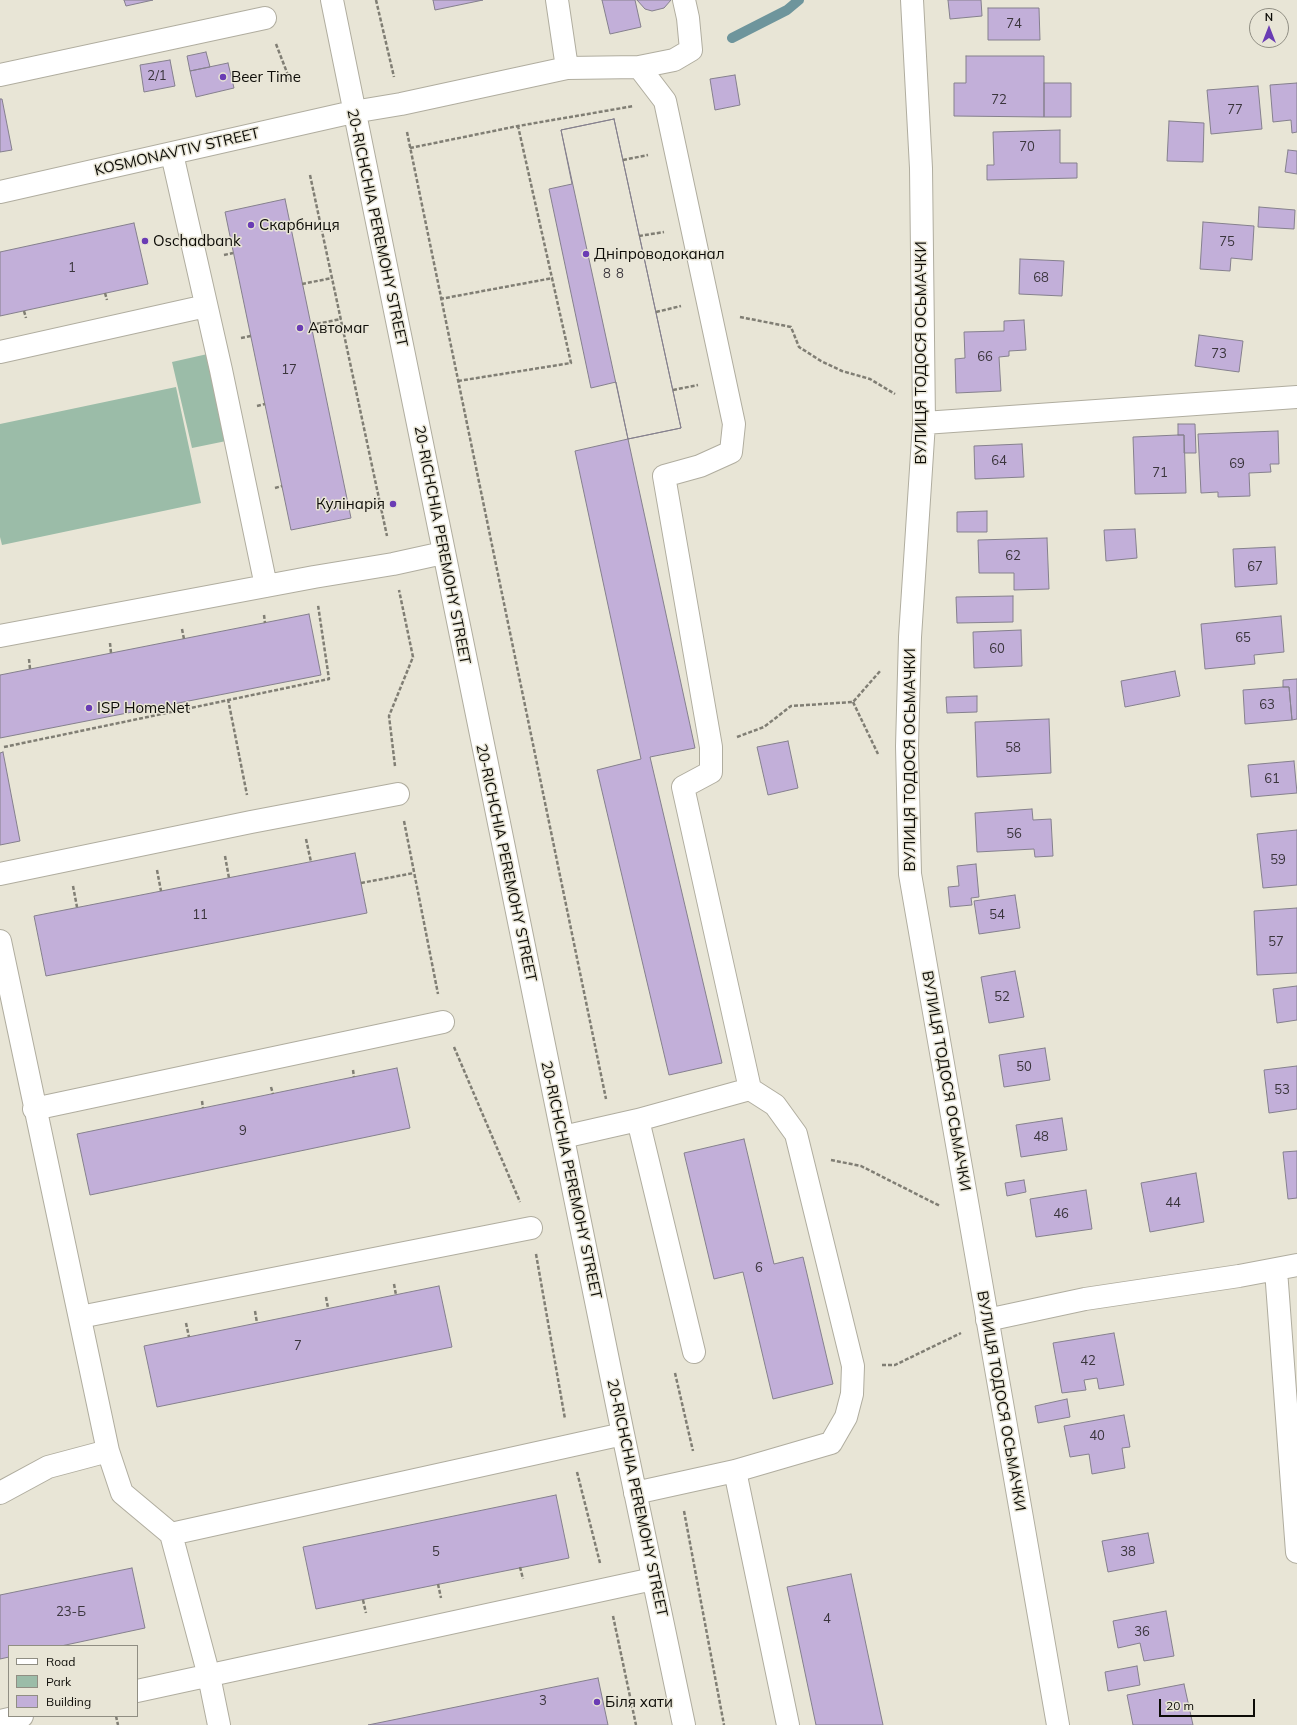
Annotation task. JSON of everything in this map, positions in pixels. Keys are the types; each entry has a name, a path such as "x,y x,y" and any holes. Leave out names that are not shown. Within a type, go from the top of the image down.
{"street":[{"name":"20-RICHCHIA PEREMOHY STREET","path":"332,0 353,112 562,1137 684,1725"},
{"path":"558,0 567,68"},
{"name":"KOSMONAVTIV STREET","path":"0,192 353,112 401,104 567,68 639,67 674,60 691,50 688,18 684,0"},
{"name":"ВУЛИЦЯ ТОДОСЯ ОСЬМАЧКИ","path":"912,0 921,168 924,418 910,637 907,746 910,874 1058,1725"},
{"path":"0,75 266,18"},
{"path":"636,1493 735,1470 830,1443 846,1417 852,1394 853,1366 796,1134 775,1105 750,1089 683,787 710,772 710,747 664,476 700,466 731,452 734,424 665,101 639,67"},
{"path":"172,154 266,586"},
{"path":"0,352 206,306"},
{"path":"924,418 1297,397"},
{"path":"0,636 314,577 393,564 443,553"},
{"path":"0,874 251,822 398,794"},
{"path":"0,941 34,1109 108,1451 122,1493 171,1534 209,1676 220,1725"},
{"path":"34,1109 443,1022"},
{"path":"562,1137 638,1120 750,1089"},
{"path":"638,1120 694,1352"},
{"path":"80,1317 531,1228"},
{"path":"987,1320 1086,1299 1240,1276 1297,1265"},
{"path":"1276,1270 1297,1552"},
{"path":"171,1534 623,1434"},
{"path":"0,1493 48,1467 108,1451"},
{"path":"735,1470 788,1725"},
{"path":"138,1692 653,1579"},
{"path":"0,1721 18,1717"}],"path":[{"path":"376,0 401,104 440,299 479,482"},
{"path":"410,148 518,126 665,101"},
{"path":"458,381 571,363 518,126"},
{"path":"310,175 414,657 389,716 398,794 443,1022 531,1228 570,1445"},
{"path":"302,284 332,278"},
{"path":"440,299 553,278"},
{"path":"710,312 791,327 799,347 821,361 842,371 870,379 924,418"},
{"path":"311,325 340,319"},
{"path":"4,747 328,679 314,577"},
{"path":"710,747 764,726 791,706 853,702 910,637"},
{"path":"228,699 241,760 251,822"},
{"path":"361,883 414,873"},
{"path":"801,1155 861,1166 932,1203 969,1220"},
{"path":"853,1366 895,1365 987,1320"}],"green space":[{"path":"212,353 231,440 192,448 172,362"},
{"path":"176,387 201,503 2,545 0,537 0,424"}],"building":[{"path":"124,0 153,0 126,6"},
{"path":"433,0 483,0 435,10"},
{"path":"602,0 635,0 641,27 610,34"},
{"path":"637,0 671,0 664,8 652,11 645,9"},
{"path":"948,0 981,0 982,16 950,19"},
{"path":"988,8 1039,8 1040,40 988,40"},
{"path":"206,52 210,67 190,71 187,56"},
{"path":"966,56 1044,56 1044,117 954,116 954,83 966,83"},
{"path":"170,60 175,86 144,92 140,65"},
{"path":"228,63 234,88 196,97 190,71"},
{"path":"735,75 740,105 715,110 710,79"},
{"path":"1044,83 1071,83 1071,117 1044,117"},
{"path":"1297,83 1297,132 1292,133 1291,120 1273,122 1270,85"},
{"path":"1258,86 1262,129 1211,134 1207,90"},
{"path":"0,99 2,99 12,150 0,152"},
{"path":"614,119 681,428 628,439 616,382 591,388 549,189 572,184 561,130"},
{"path":"614,119 681,428 628,439 561,130"},
{"path":"1169,121 1204,123 1203,162 1167,161"},
{"path":"1060,130 1060,163 1077,163 1077,178 987,180 987,165 994,165 993,132"},
{"path":"1288,150 1297,151 1297,174 1285,172"},
{"path":"285,199 351,518 291,530 225,212"},
{"path":"1259,207 1295,210 1294,229 1258,227"},
{"path":"1203,222 1254,226 1252,260 1231,258 1230,271 1200,269"},
{"path":"134,223 148,284 0,316 0,252"},
{"path":"1020,259 1064,261 1062,296 1019,294"},
{"path":"1024,320 1026,350 1009,351 1009,356 999,357 1001,391 956,393 955,359 965,358 964,332 1004,331 1004,321"},
{"path":"1199,335 1243,341 1239,372 1195,366"},
{"path":"1178,424 1195,424 1196,453 1184,453 1184,435 1178,435"},
{"path":"1278,431 1279,464 1270,464 1271,472 1249,473 1250,496 1218,497 1218,492 1201,493 1198,434"},
{"path":"1184,435 1186,493 1135,494 1133,437"},
{"path":"628,439 695,748 650,757 722,1063 669,1075 597,770 641,759 575,451"},
{"path":"1022,444 1024,477 975,479 974,446"},
{"path":"987,511 987,532 957,532 957,512"},
{"path":"1135,529 1137,558 1106,561 1104,530"},
{"path":"1047,538 1049,589 1014,590 1014,573 979,573 978,540"},
{"path":"1275,547 1277,584 1235,587 1233,549"},
{"path":"1013,596 1013,622 957,623 956,597"},
{"path":"309,614 321,675 0,738 0,675"},
{"path":"1281,616 1284,652 1254,655 1255,664 1205,669 1201,624"},
{"path":"1021,630 1022,666 974,668 973,632"},
{"path":"1175,671 1180,696 1125,707 1121,681"},
{"path":"1297,679 1297,719 1292,720 1289,687 1283,687 1283,680"},
{"path":"1289,687 1292,720 1245,724 1243,690"},
{"path":"977,696 977,712 947,713 946,697"},
{"path":"1049,719 1051,773 977,777 975,722"},
{"path":"788,741 798,788 768,795 757,747"},
{"path":"3,752 20,841 0,845 0,753"},
{"path":"1294,761 1297,793 1251,797 1248,765"},
{"path":"1032,809 1033,820 1051,819 1053,856 1035,857 1034,849 977,852 975,813"},
{"path":"1297,830 1297,885 1263,888 1257,834"},
{"path":"355,853 367,913 46,976 34,916"},
{"path":"976,864 979,897 971,898 972,905 950,907 948,887 959,886 957,866"},
{"path":"1015,895 1020,928 979,934 974,901"},
{"path":"1297,908 1297,973 1257,975 1254,911"},
{"path":"1015,971 1024,1017 989,1023 981,977"},
{"path":"1297,986 1297,1020 1277,1023 1273,989"},
{"path":"1045,1048 1050,1080 1004,1087 999,1055"},
{"path":"1297,1066 1297,1109 1269,1113 1264,1070"},
{"path":"397,1068 410,1128 90,1195 77,1134"},
{"path":"1062,1118 1067,1150 1021,1157 1016,1125"},
{"path":"744,1139 774,1264 803,1257 833,1384 773,1399 743,1272 714,1279 684,1153"},
{"path":"1297,1151 1297,1198 1288,1199 1283,1152"},
{"path":"1196,1173 1204,1222 1150,1232 1141,1183"},
{"path":"1024,1180 1026,1192 1007,1196 1005,1183"},
{"path":"1086,1190 1092,1229 1036,1237 1030,1199"},
{"path":"439,1286 452,1347 157,1407 144,1346"},
{"path":"1114,1333 1124,1385 1099,1389 1097,1378 1084,1380 1086,1390 1062,1393 1053,1343"},
{"path":"1067,1399 1070,1417 1038,1423 1035,1406"},
{"path":"1124,1415 1130,1447 1122,1448 1125,1468 1092,1474 1089,1454 1070,1457 1064,1426"},
{"path":"556,1495 569,1558 316,1609 303,1547"},
{"path":"1148,1533 1154,1563 1108,1572 1102,1541"},
{"path":"132,1568 145,1628 66,1645 8,1645 8,1657 0,1659 0,1595"},
{"path":"851,1574 883,1725 816,1725 787,1587"},
{"path":"1166,1611 1174,1656 1144,1661 1140,1643 1118,1648 1113,1621"},
{"path":"1137,1666 1140,1685 1108,1691 1105,1672"},
{"path":"598,1678 608,1725 368,1725"},
{"path":"1184,1684 1193,1725 1133,1725 1127,1695"}],"waterway":[{"path":"732,38 787,10 799,0"}],"place":[{"name":"Beer Time","path":"223,77"},
{"name":"Скарбниця","path":"251,225"},
{"name":"Oschadbank","path":"145,241"},
{"name":"Дніпроводоканал","path":"586,254"},
{"name":"Автомаг","path":"300,328"},
{"name":"Кулінарія","path":"393,504"},
{"name":"ISP HomeNet","path":"89,708"},
{"name":"Біля хати","path":"597,1702"}]}
